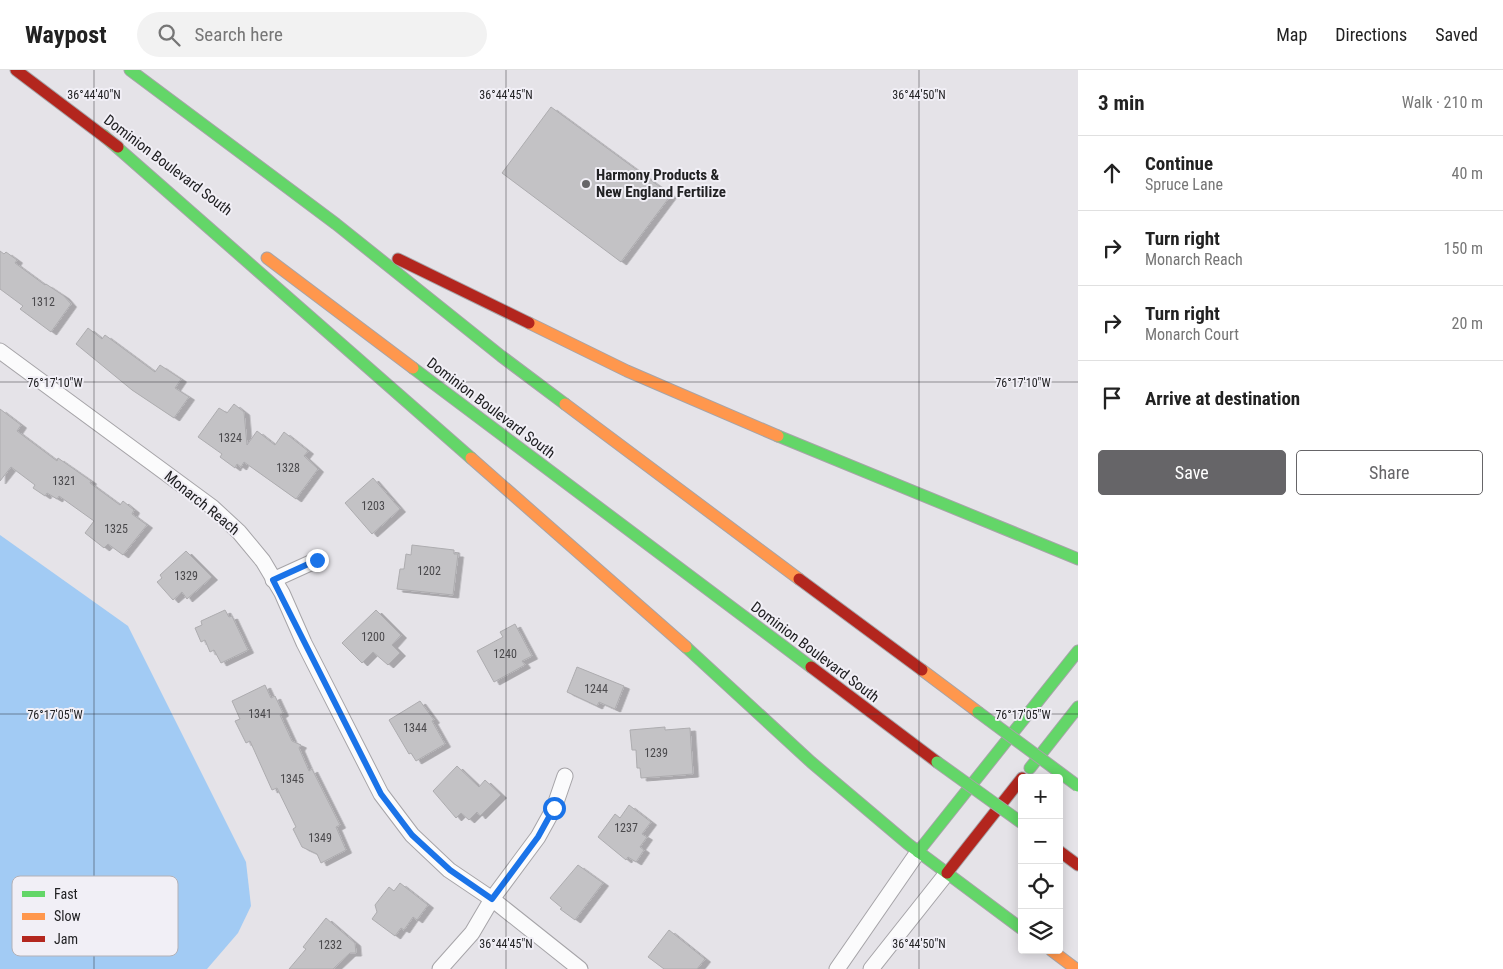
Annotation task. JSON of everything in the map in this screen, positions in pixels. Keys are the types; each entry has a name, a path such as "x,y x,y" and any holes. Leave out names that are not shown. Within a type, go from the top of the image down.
{"main road":[{"name":"Dominion Boulevard South","path":"16,70 230,230"},
{"path":"130,70 336,224 501,356 1078,786"},
{"path":"103,135 697,657 811,762 918,852 1018,926"},
{"path":"348,234 627,371 807,448 1078,559"},
{"name":"Dominion Boulevard South","path":"254,248 937,762 1018,820"},
{"path":"918,852 1078,651"},
{"path":"1025,774 1078,707"},
{"path":"947,873 1018,783"},
{"path":"1063,853 1078,865"},
{"path":"1055,954 1076,969"}],"street":[{"name":"Monarch Reach","path":"0,351 212,507 239,532 263,561 381,794 412,835 450,870 492,899 580,969"},
{"path":"273,580 317,560"},
{"path":"440,969 472,933 492,899 538,837 554,808 565,776"},
{"path":"836,969 918,852"},
{"path":"871,969 947,873"}],"water":[{"path":"0,535 128,626 246,862 251,906 238,933 207,969 0,969"}],"building":[{"name":"Harmony Products & New England Fertilize","path":"551,107 671,195 621,262 502,173"},
{"path":"0,251 4,254 6,252 17,260 15,263 64,296 71,304 51,332 20,309 23,306 0,289"},
{"path":"88,328 102,339 105,335 155,372 160,365 181,379 175,388 189,397 174,418 132,390 76,344"},
{"path":"234,404 244,412 247,445 257,431 275,445 284,432 308,451 304,456 318,469 296,499 244,462 241,467 237,464 235,468 220,457 222,454 198,437 219,408 227,413"},
{"path":"0,409 21,425 17,431 57,461 58,458 91,481 90,483 120,505 123,501 134,510 132,514 147,525 123,555 108,544 104,548 85,533 94,521 59,496 57,499 47,493 45,496 33,488 35,485 11,467 0,481"},
{"path":"373,478 400,509 372,534 345,503"},
{"path":"412,545 454,550 454,554 458,554 453,595 397,589 400,569 404,569 406,554 411,555"},
{"path":"186,551 212,577 187,599 182,592 173,600 157,582 162,578 160,575"},
{"path":"225,610 229,617 232,616 248,650 221,663 214,650 210,652 205,640 201,642 195,628 202,625 201,621"},
{"path":"376,610 401,635 392,645 400,653 388,665 373,652 362,663 342,643"},
{"path":"515,624 532,656 522,661 525,665 494,682 477,651 503,637 500,632"},
{"path":"577,667 624,686 615,709 599,702 597,706 567,692"},
{"path":"265,685 271,698 275,696 283,713 280,715 292,741 301,745 299,748 309,771 312,769 340,825 336,827 346,850 321,863 317,854 302,847 293,829 296,827 277,788 272,790 250,741 246,743 235,721 240,719 232,701"},
{"path":"420,701 434,720 432,721 445,744 416,761 411,753 409,754 389,720"},
{"path":"665,727 665,730 690,728 693,774 641,778 640,768 637,768 636,750 632,750 630,730"},
{"path":"457,766 479,787 485,780 501,795 480,816 477,812 469,820 461,813 456,818 433,791"},
{"path":"629,805 651,822 642,834 647,837 640,847 644,850 636,862 628,857 626,860 598,837 615,814 620,818"},
{"path":"578,865 603,883 575,920 560,909 562,908 550,898"},
{"path":"400,883 428,905 417,920 413,917 404,930 401,928 395,936 372,919 377,912 375,905 389,887 394,891"},
{"path":"326,918 355,943 356,953 350,953 333,969 289,969 306,949 303,947"},
{"path":"669,930 705,959 697,969 664,969 648,957"}],"traffic: fast":[{"path":"130,70 336,224 501,356 565,404"},
{"path":"103,135 471,458"},
{"path":"413,368 811,667"},
{"path":"778,436 1078,559"},
{"path":"686,647 811,762 908,844 1018,926"},
{"path":"918,852 1078,651"},
{"path":"1030,768 1078,707"},
{"path":"978,712 1078,786"},
{"path":"937,762 1018,820"}],"traffic: slow":[{"path":"267,258 413,368"},
{"path":"529,323 627,371 778,436"},
{"path":"565,404 799,579"},
{"path":"471,458 686,647"},
{"path":"922,670 978,712"},
{"path":"1056,954 1076,969"}],"traffic: jam":[{"path":"16,70 118,147"},
{"path":"398,259 529,323"},
{"path":"799,579 922,670"},
{"path":"811,667 937,762"},
{"path":"947,873 1018,783"},
{"path":"1063,854 1078,865"}],"place":[{"name":"Harmony Products & New England Fertilize","path":"586,184"}],"route":[{"path":"317,560 273,580 282,594 304,643 381,794 412,835 450,870 492,899 538,837 554,808"}]}
